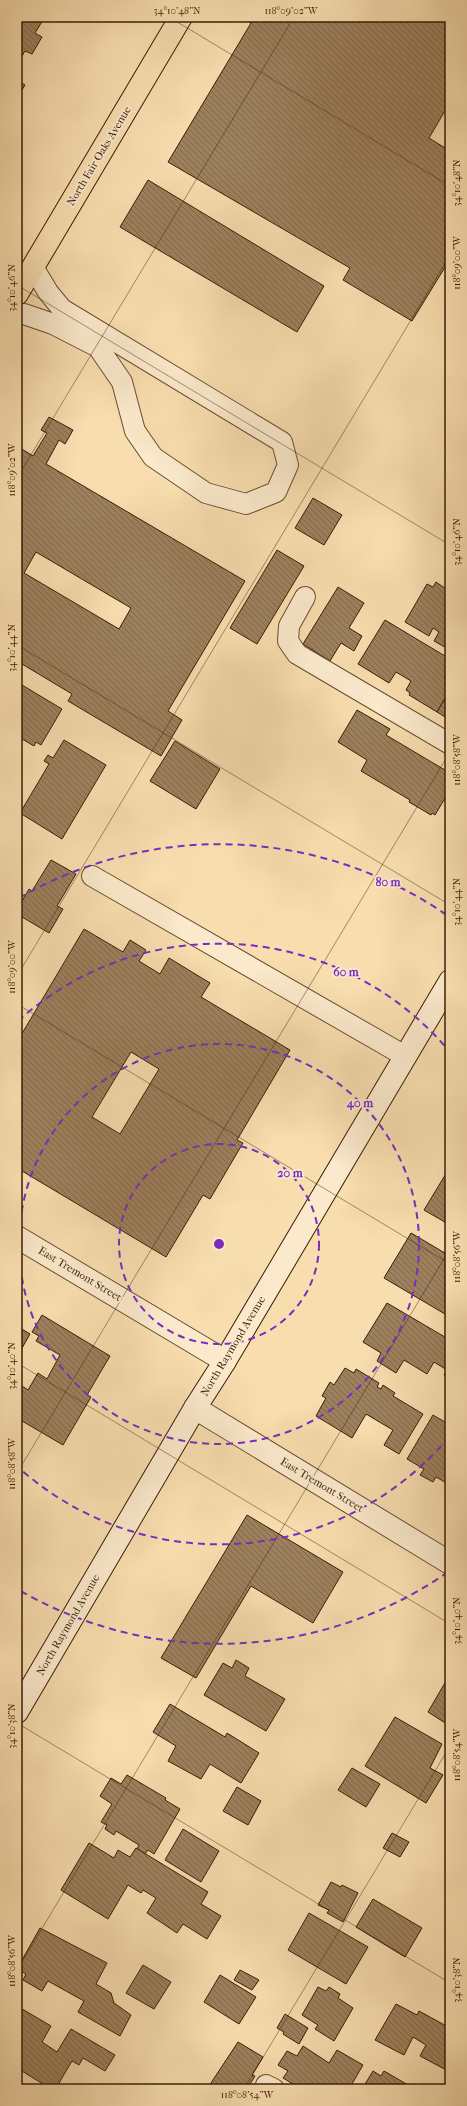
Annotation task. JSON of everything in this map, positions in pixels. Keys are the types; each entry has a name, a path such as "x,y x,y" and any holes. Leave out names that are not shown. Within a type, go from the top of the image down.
{"main road":[{"name":"North Fair Oaks Avenue","path":"17,294 181,17"}],"street":[{"name":"North Raymond Avenue","path":"17,1712 195,1408 450,981"},
{"name":"East Tremont Street","path":"17,1237 224,1361"},
{"name":"East Tremont Street","path":"195,1408 450,1563"}],"lane":[{"path":"17,314 24,314 53,324 98,347 122,382 135,431 153,457 206,493 246,504 276,492 288,465 282,442 62,309 48,292 33,267"},
{"path":"305,597 289,626 288,641 297,654 450,744"},
{"path":"92,876 405,1056"}],"building":[{"path":"17,17 38,17 43,20 35,33 42,37 32,54 25,51 17,64"},
{"path":"252,17 450,17 450,102 429,138 450,151 450,259 412,321 343,280 350,268 168,162 251,23 249,22"},
{"path":"17,80 25,85 17,98"},
{"path":"148,180 324,286 297,332 120,227"},
{"path":"49,417 73,430 65,444 59,440 46,464 245,581 168,711 182,720 161,756 68,701 72,694 17,661 17,446 33,456 47,433 41,430","holes":["36,552 131,608 119,629 24,573"]},
{"path":"313,498 342,515 324,545 295,528"},
{"path":"277,550 304,566 257,644 230,628"},
{"path":"436,582 446,589 448,585 450,586 450,650 434,641 439,632 433,628 429,636 405,622 427,584 433,587"},
{"path":"338,587 364,603 349,628 362,636 354,651 341,643 330,661 303,644"},
{"path":"385,620 450,659 450,690 437,712 409,695 410,693 406,690 411,681 396,672 389,683 358,664"},
{"path":"17,682 62,709 41,745 36,742 34,746 17,736"},
{"path":"450,690 450,720 437,712"},
{"path":"357,710 390,729 386,735 450,773 450,790 435,815 432,813 431,815 409,802 410,800 361,771 367,760 338,742"},
{"path":"64,740 106,765 62,839 20,813 49,764 44,761 48,755 53,758"},
{"path":"175,741 220,769 196,809 150,781"},
{"path":"51,860 76,874 57,906 63,909 49,933 17,914 17,910 29,889 32,891"},
{"path":"84,929 123,952 130,940 146,950 139,961 160,974 169,958 210,983 201,997 290,1050 237,1140 243,1143 210,1199 203,1195 166,1257 17,1168 17,1042","holes":["131,1052 159,1069 120,1134 92,1117"]},
{"path":"450,1167 450,1225 424,1210"},
{"path":"411,1233 450,1256 450,1317 384,1278"},
{"path":"387,1303 450,1340 450,1379 444,1375 447,1370 434,1362 427,1374 404,1360 396,1373 377,1361 381,1353 363,1342"},
{"path":"42,1315 110,1356 87,1395 91,1397 63,1445 17,1418 17,1395 22,1386 28,1390 38,1373 47,1379 60,1355 36,1341 39,1336 32,1332"},
{"path":"17,1326 30,1334 17,1357"},
{"path":"345,1368 354,1373 356,1369 379,1383 377,1387 381,1389 383,1385 395,1393 393,1396 423,1414 399,1454 384,1445 393,1430 366,1414 352,1438 316,1416 326,1398 322,1396 330,1382 334,1385"},
{"path":"433,1415 450,1425 450,1485 436,1477 433,1482 420,1475 424,1469 407,1459"},
{"path":"247,1515 343,1572 313,1623 251,1586 196,1678 161,1658"},
{"path":"236,1660 249,1668 245,1676 285,1699 266,1731 204,1695 223,1663 232,1668"},
{"path":"446,1681 450,1683 450,1726 428,1712"},
{"path":"170,1704 225,1737 227,1733 259,1753 241,1783 210,1764 201,1779 168,1761 176,1746 153,1732"},
{"path":"395,1717 442,1744 430,1768 443,1775 426,1803 365,1766"},
{"path":"352,1768 380,1784 366,1807 338,1790"},
{"path":"127,1775 166,1798 165,1800 180,1809 154,1854 148,1850 145,1854 137,1849 139,1845 116,1831 114,1835 105,1829 107,1825 101,1822 112,1804 100,1796 111,1778 121,1784"},
{"path":"237,1787 261,1801 248,1825 223,1811"},
{"path":"183,1829 219,1851 201,1882 165,1860"},
{"path":"392,1833 409,1842 400,1857 383,1848"},
{"path":"89,1843 114,1858 118,1850 130,1857 136,1848 208,1892 201,1904 221,1916 207,1939 183,1924 177,1933 147,1913 156,1898 143,1890 141,1893 128,1885 108,1919 61,1890"},
{"path":"331,1882 341,1887 342,1885 358,1893 343,1922 327,1913 329,1910 318,1905"},
{"path":"373,1899 422,1928 405,1957 356,1927"},
{"path":"309,1913 368,1947 346,1984 288,1950"},
{"path":"40,1928 107,1963 96,1984 111,1993 114,2003 131,2015 120,2036 78,2012 84,2001 48,1981 42,1991 23,1980 26,1974 17,1969"},
{"path":"143,1965 171,1982 154,2009 126,1993"},
{"path":"240,1970 259,1980 252,1990 234,1980"},
{"path":"220,1975 256,1997 239,2024 204,2002"},
{"path":"318,1987 326,1991 329,1987 340,1994 338,1998 353,2008 334,2041 315,2029 318,2025 302,2015"},
{"path":"396,2004 417,2015 419,2011 450,2028 450,2072 420,2056 426,2045 413,2037 404,2055 375,2040"},
{"path":"17,2006 51,2026 42,2042 57,2052 71,2029 115,2055 105,2071 83,2058 79,2065 72,2061 59,2083 66,2089 51,2089 17,2068"},
{"path":"285,2014 308,2028 299,2044 283,2034 284,2032 277,2028"},
{"path":"238,2042 263,2057 252,2075 255,2076 247,2089 207,2089"},
{"path":"303,2046 329,2063 337,2050 363,2065 349,2089 344,2087 343,2089 294,2089 291,2087 293,2084 283,2078 288,2071 278,2065 287,2051 297,2056"},
{"path":"373,2071 381,2076 384,2071 415,2089 362,2089"}]}
